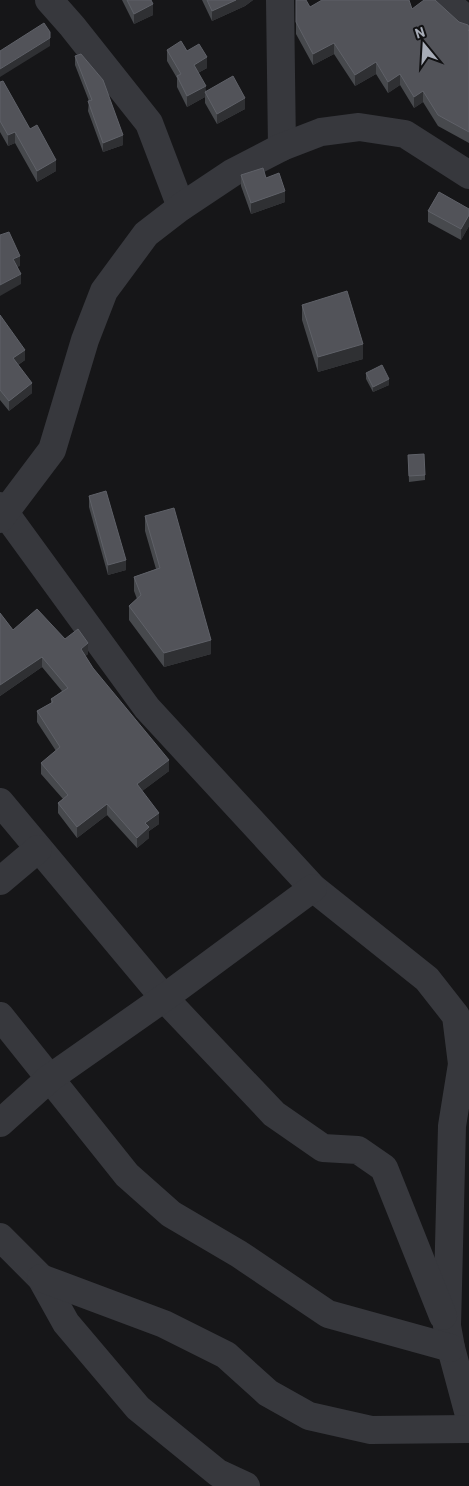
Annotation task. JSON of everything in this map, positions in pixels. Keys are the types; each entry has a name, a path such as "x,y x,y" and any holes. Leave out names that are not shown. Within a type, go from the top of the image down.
{"street":[{"path":"49,0 149,123 181,207"},
{"path":"280,0 282,147"},
{"path":"444,0 469,21"},
{"path":"449,1337 452,1126 462,1064 456,1016 427,979 313,888 148,708 2,513 52,450 85,340 104,291 146,234 181,207 232,173 282,147 321,132 359,126 405,134 469,175"},
{"path":"0,802 38,850 164,998 274,1114 323,1148 358,1150 384,1168 449,1337 469,1415"},
{"path":"0,881 38,850"},
{"path":"0,1123 50,1078 164,998 313,888"},
{"path":"0,1016 127,1175 170,1214 239,1254 328,1314 449,1337"},
{"path":"0,1237 41,1278 66,1323 138,1408 218,1473 246,1486"},
{"path":"41,1278 164,1324 226,1355 268,1392 309,1416 371,1430 469,1429"}],"building":[{"path":"127,0 151,0 153,4 134,14"},
{"path":"207,0 236,0 212,11"},
{"path":"296,0 306,0 310,7 322,0 409,0 412,9 424,0 435,0 459,22 468,25 469,132 438,115 423,91 414,97 400,74 388,82 376,62 355,75 334,43 313,54 296,22"},
{"path":"44,23 50,32 50,38 0,69 0,51"},
{"path":"181,41 187,51 199,44 207,57 194,65 206,86 187,96 177,76 181,74 167,50"},
{"path":"81,54 103,80 123,135 103,143 88,101 92,100 75,56"},
{"path":"233,76 245,98 217,114 205,92"},
{"path":"3,81 30,129 37,125 56,160 37,171 15,132 8,135 0,121 0,82"},
{"path":"263,168 266,178 279,173 285,191 251,203 241,175"},
{"path":"439,192 469,209 469,215 461,229 428,211"},
{"path":"9,232 20,256 13,259 21,274 0,285 0,235"},
{"path":"347,291 363,344 318,357 302,305"},
{"path":"0,315 25,350 13,358 32,383 9,401 0,390"},
{"path":"382,365 389,379 373,387 366,373"},
{"path":"424,454 425,475 409,476 408,455"},
{"path":"106,491 126,560 108,565 89,496"},
{"path":"174,508 211,640 164,653 129,606 141,595 134,577 160,568 145,516"},
{"path":"37,609 65,639 78,629 88,643 81,649 93,668 169,760 137,784 159,813 145,823 149,827 137,838 107,804 77,827 58,803 68,795 41,763 60,747 37,711 53,702 51,699 68,688 42,657 0,685 0,613 13,630"}]}
